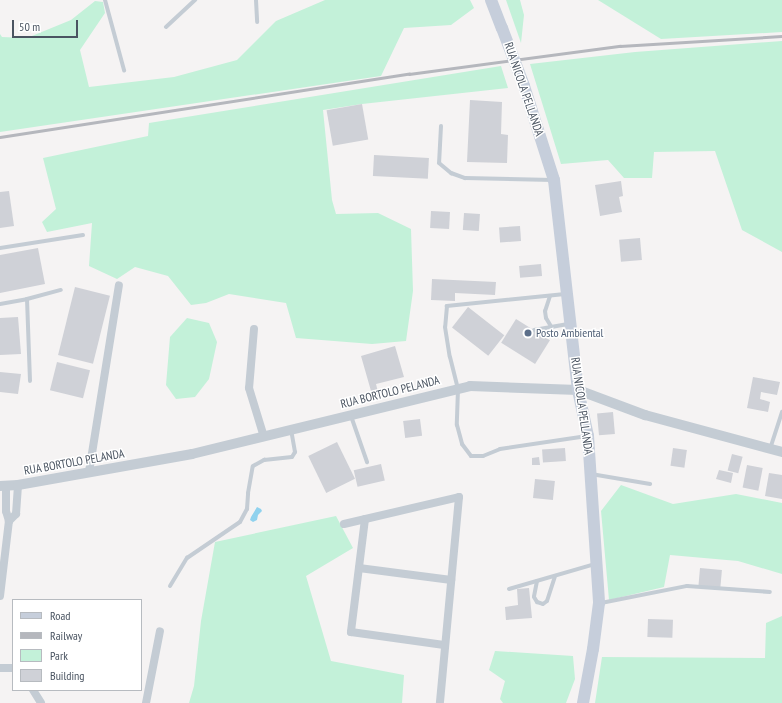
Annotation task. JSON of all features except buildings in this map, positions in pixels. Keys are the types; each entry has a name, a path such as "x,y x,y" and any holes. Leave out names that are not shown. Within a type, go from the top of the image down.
{"main road":[{"name":"RUA NICOLA PELLANDA","path":"491,0 524,86 554,180 578,390 588,436 599,603 594,649 583,703"}],"street":[{"path":"89,472 119,285"},
{"path":"254,329 249,388 264,437"},
{"name":"RUA BORTOLO PELANDA","path":"3,486 18,485 192,454 470,386 578,390 645,415 782,452"},
{"path":"9,521 16,514 18,485"},
{"path":"0,596 9,521 6,511 3,486"},
{"path":"344,524 459,497 444,645 440,703"},
{"path":"365,519 351,632 444,645"},
{"path":"359,568 451,580"},
{"path":"146,703 160,631"},
{"path":"0,668 12,668"},
{"path":"34,691 41,703"}],"lane":[{"path":"105,0 124,70"},
{"path":"166,27 195,0"},
{"path":"256,0 257,22"},
{"path":"441,126 439,163 451,173 465,178 554,180"},
{"path":"0,248 83,235"},
{"path":"0,304 61,290"},
{"path":"568,294 447,306 445,327 450,357 458,389 457,425 462,444 471,456 483,456 500,449 588,436"},
{"path":"550,296 545,311 546,318 552,328"},
{"path":"27,299 30,381"},
{"path":"534,330 571,324"},
{"path":"770,449 782,412"},
{"path":"351,415 367,462"},
{"path":"170,586 187,558 240,522 247,509 253,466 264,460 292,457 295,452 291,430"},
{"path":"591,474 650,484"},
{"path":"509,589 555,577 597,563"},
{"path":"537,582 534,597 537,602 544,604 547,601 555,577"},
{"path":"599,603 687,586 770,592"}],"green space":[{"path":"325,0 470,0 474,8 451,25 404,28 381,76 0,132 0,34 2,37 27,38 71,20 95,1 103,2 105,13 80,50 89,87 174,77 237,60 276,21"},
{"path":"506,0 520,0 524,15 521,43"},
{"path":"598,0 782,0 782,32 661,39"},
{"path":"782,41 782,252 742,230 715,151 654,152 652,178 624,178 608,160 561,164 530,64 635,52"},
{"path":"501,66 508,88 362,104 323,110 332,200 336,214 378,213 411,229 413,291 406,341 372,344 296,338 286,303 229,294 206,303 191,305 168,276 135,267 117,279 89,266 92,223 47,232 42,222 56,209 43,158 148,136 149,123"},
{"path":"187,318 209,323 217,342 209,379 195,397 176,399 166,385 170,337"},
{"path":"621,485 673,504 736,494 782,503 782,574 738,561 670,555 664,587 609,600 601,511"},
{"path":"336,516 353,548 306,576 331,661 404,675 402,703 189,703 194,686 201,621 215,542"},
{"path":"782,616 782,703 595,703 602,657 765,658 766,623"},
{"path":"495,651 573,656 575,679 566,703 503,703 500,699 505,681 489,670"}],"water":[{"path":"257,507 262,511 258,515 257,520 253,522 250,520"}],"railway":[{"path":"0,137 409,74 620,46 782,36"}],"place":[{"name":"Posto Ambiental","path":"528,333"}]}
